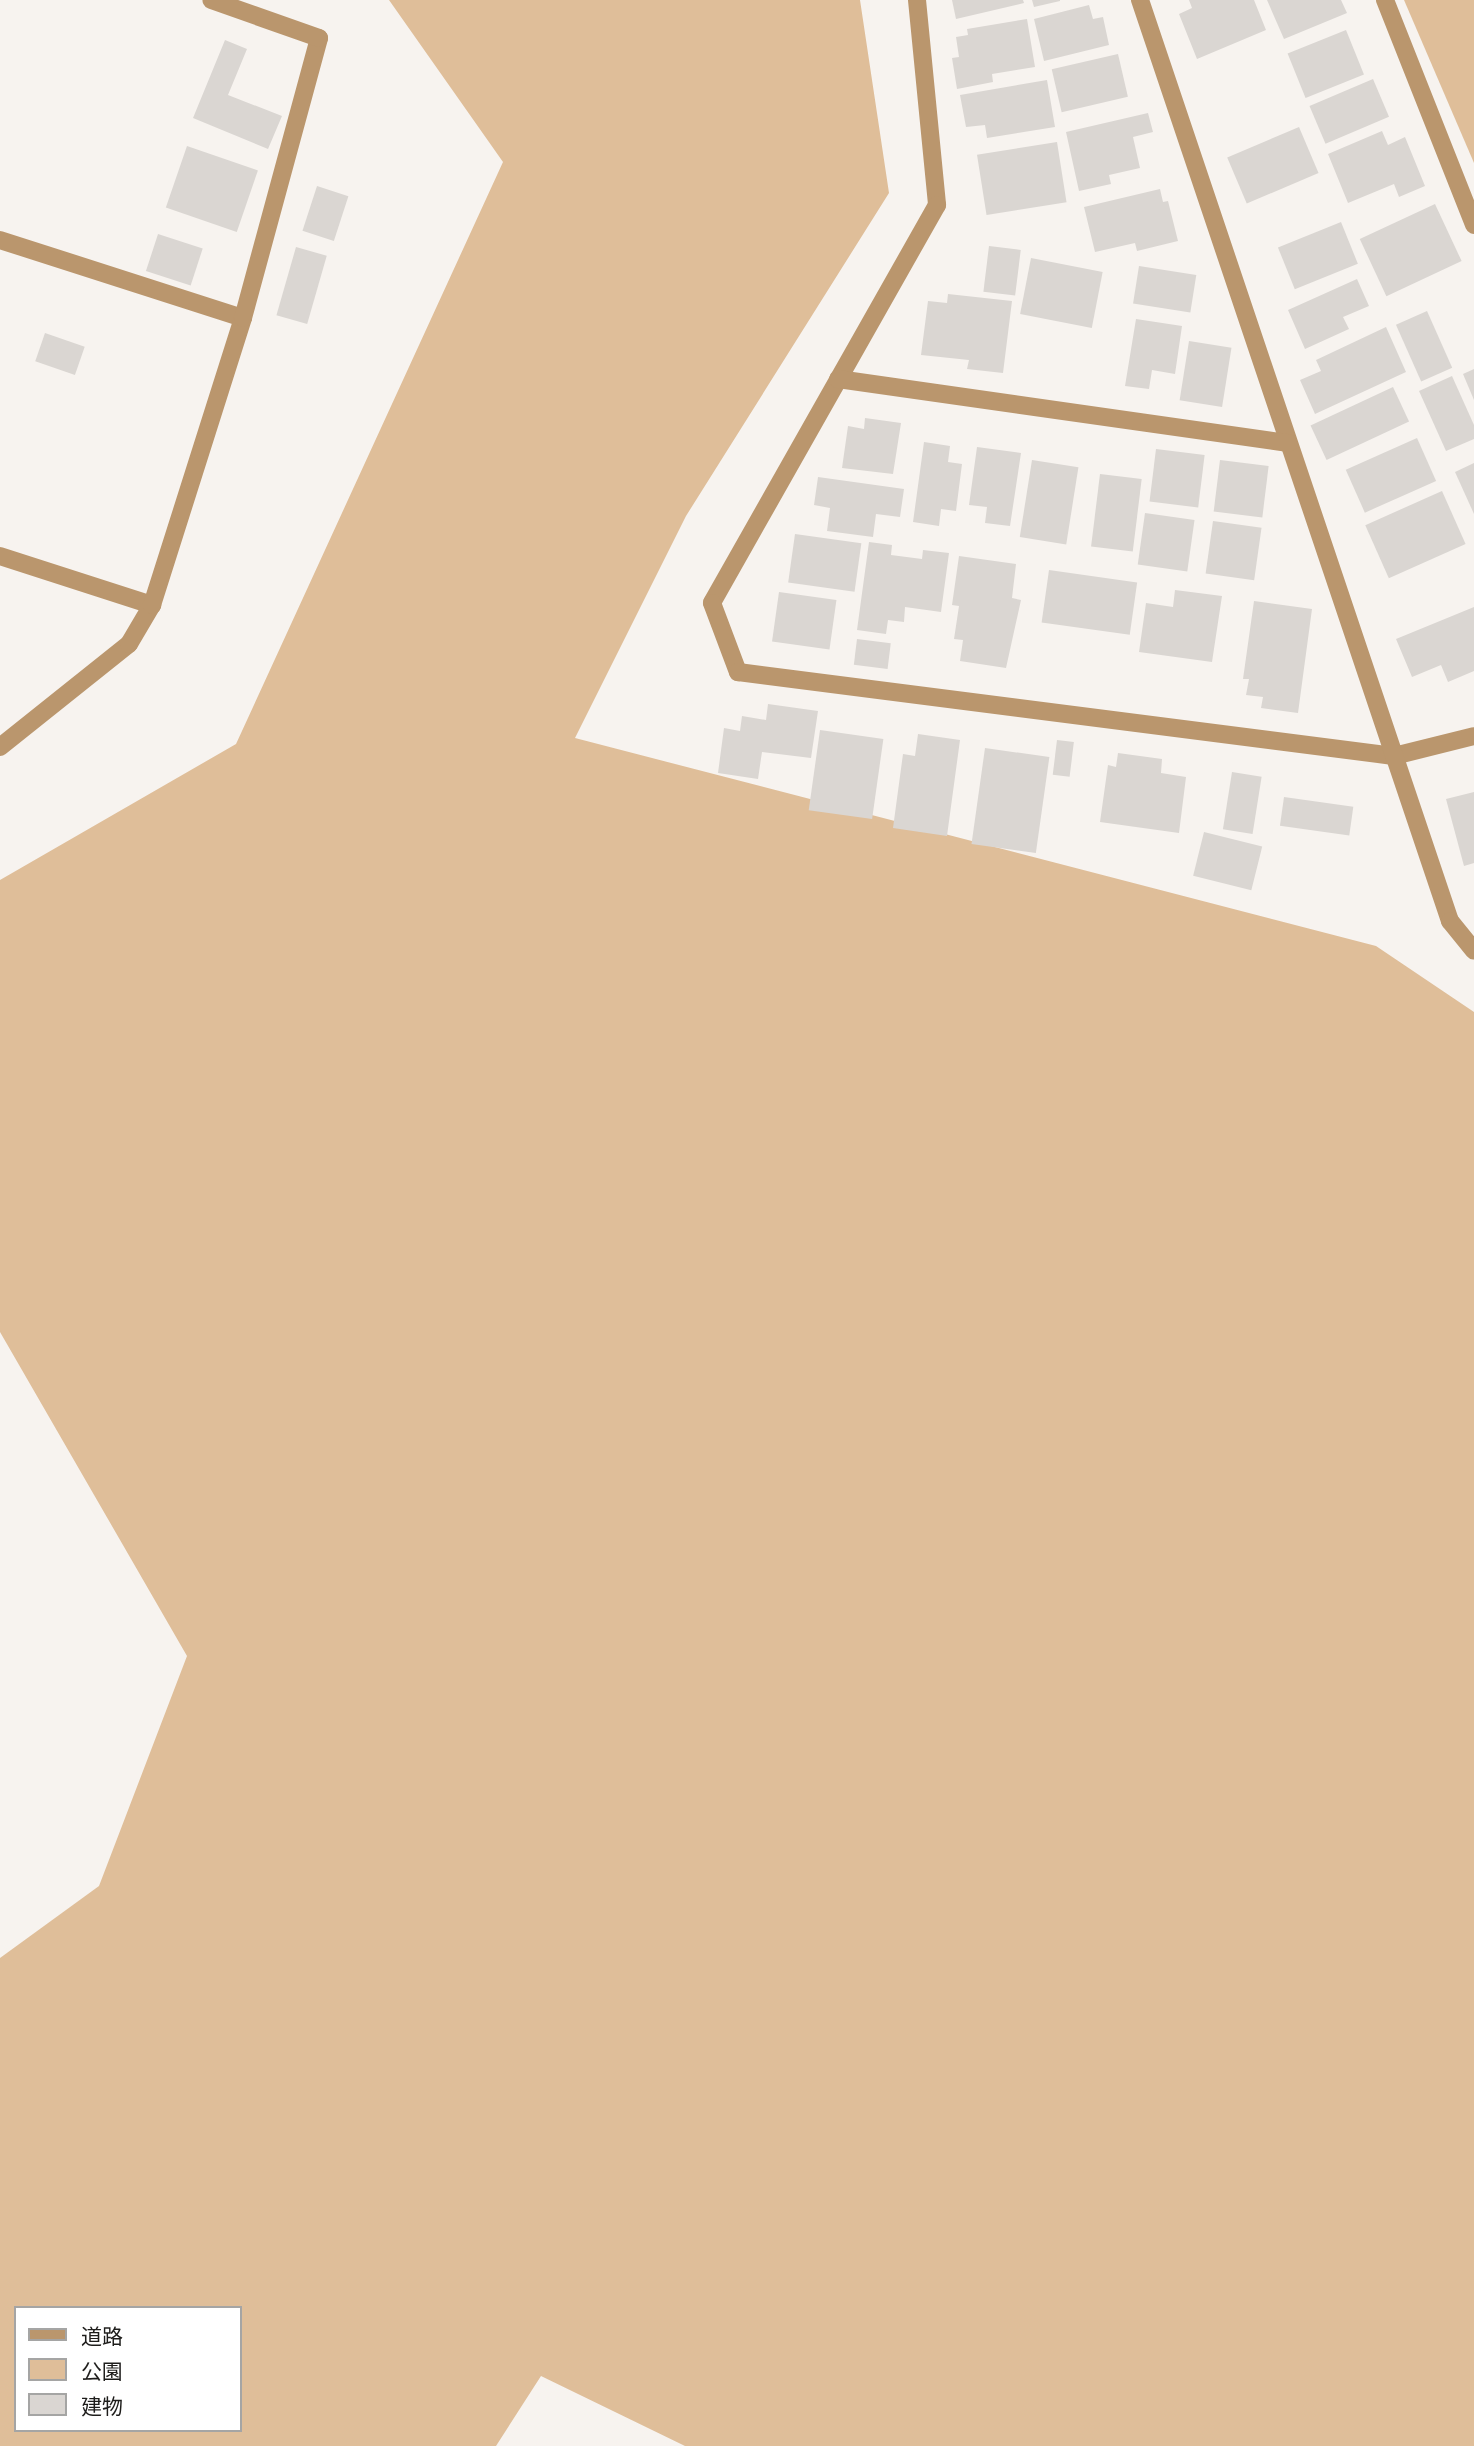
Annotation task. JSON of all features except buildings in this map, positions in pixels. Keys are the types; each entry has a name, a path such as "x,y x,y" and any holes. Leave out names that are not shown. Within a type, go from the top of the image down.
{"street":[{"path":"0,747 129,644 152,605 243,318 319,38 212,0"},
{"path":"917,0 937,205 712,603 738,672 1394,756 1474,736"},
{"path":"1140,0 1450,921 1474,951"},
{"path":"1385,0 1474,225"},
{"path":"0,240 243,318"},
{"path":"838,379 1288,443"},
{"path":"0,556 152,605"}],"green space":[{"path":"389,0 860,0 889,193 686,516 575,738 1376,946 1474,1012 1474,2446 685,2446 541,2376 496,2446 0,2446 0,1958 99,1886 187,1656 0,1332 0,880 236,744 503,162"},
{"path":"1404,0 1474,0 1474,163"}]}
